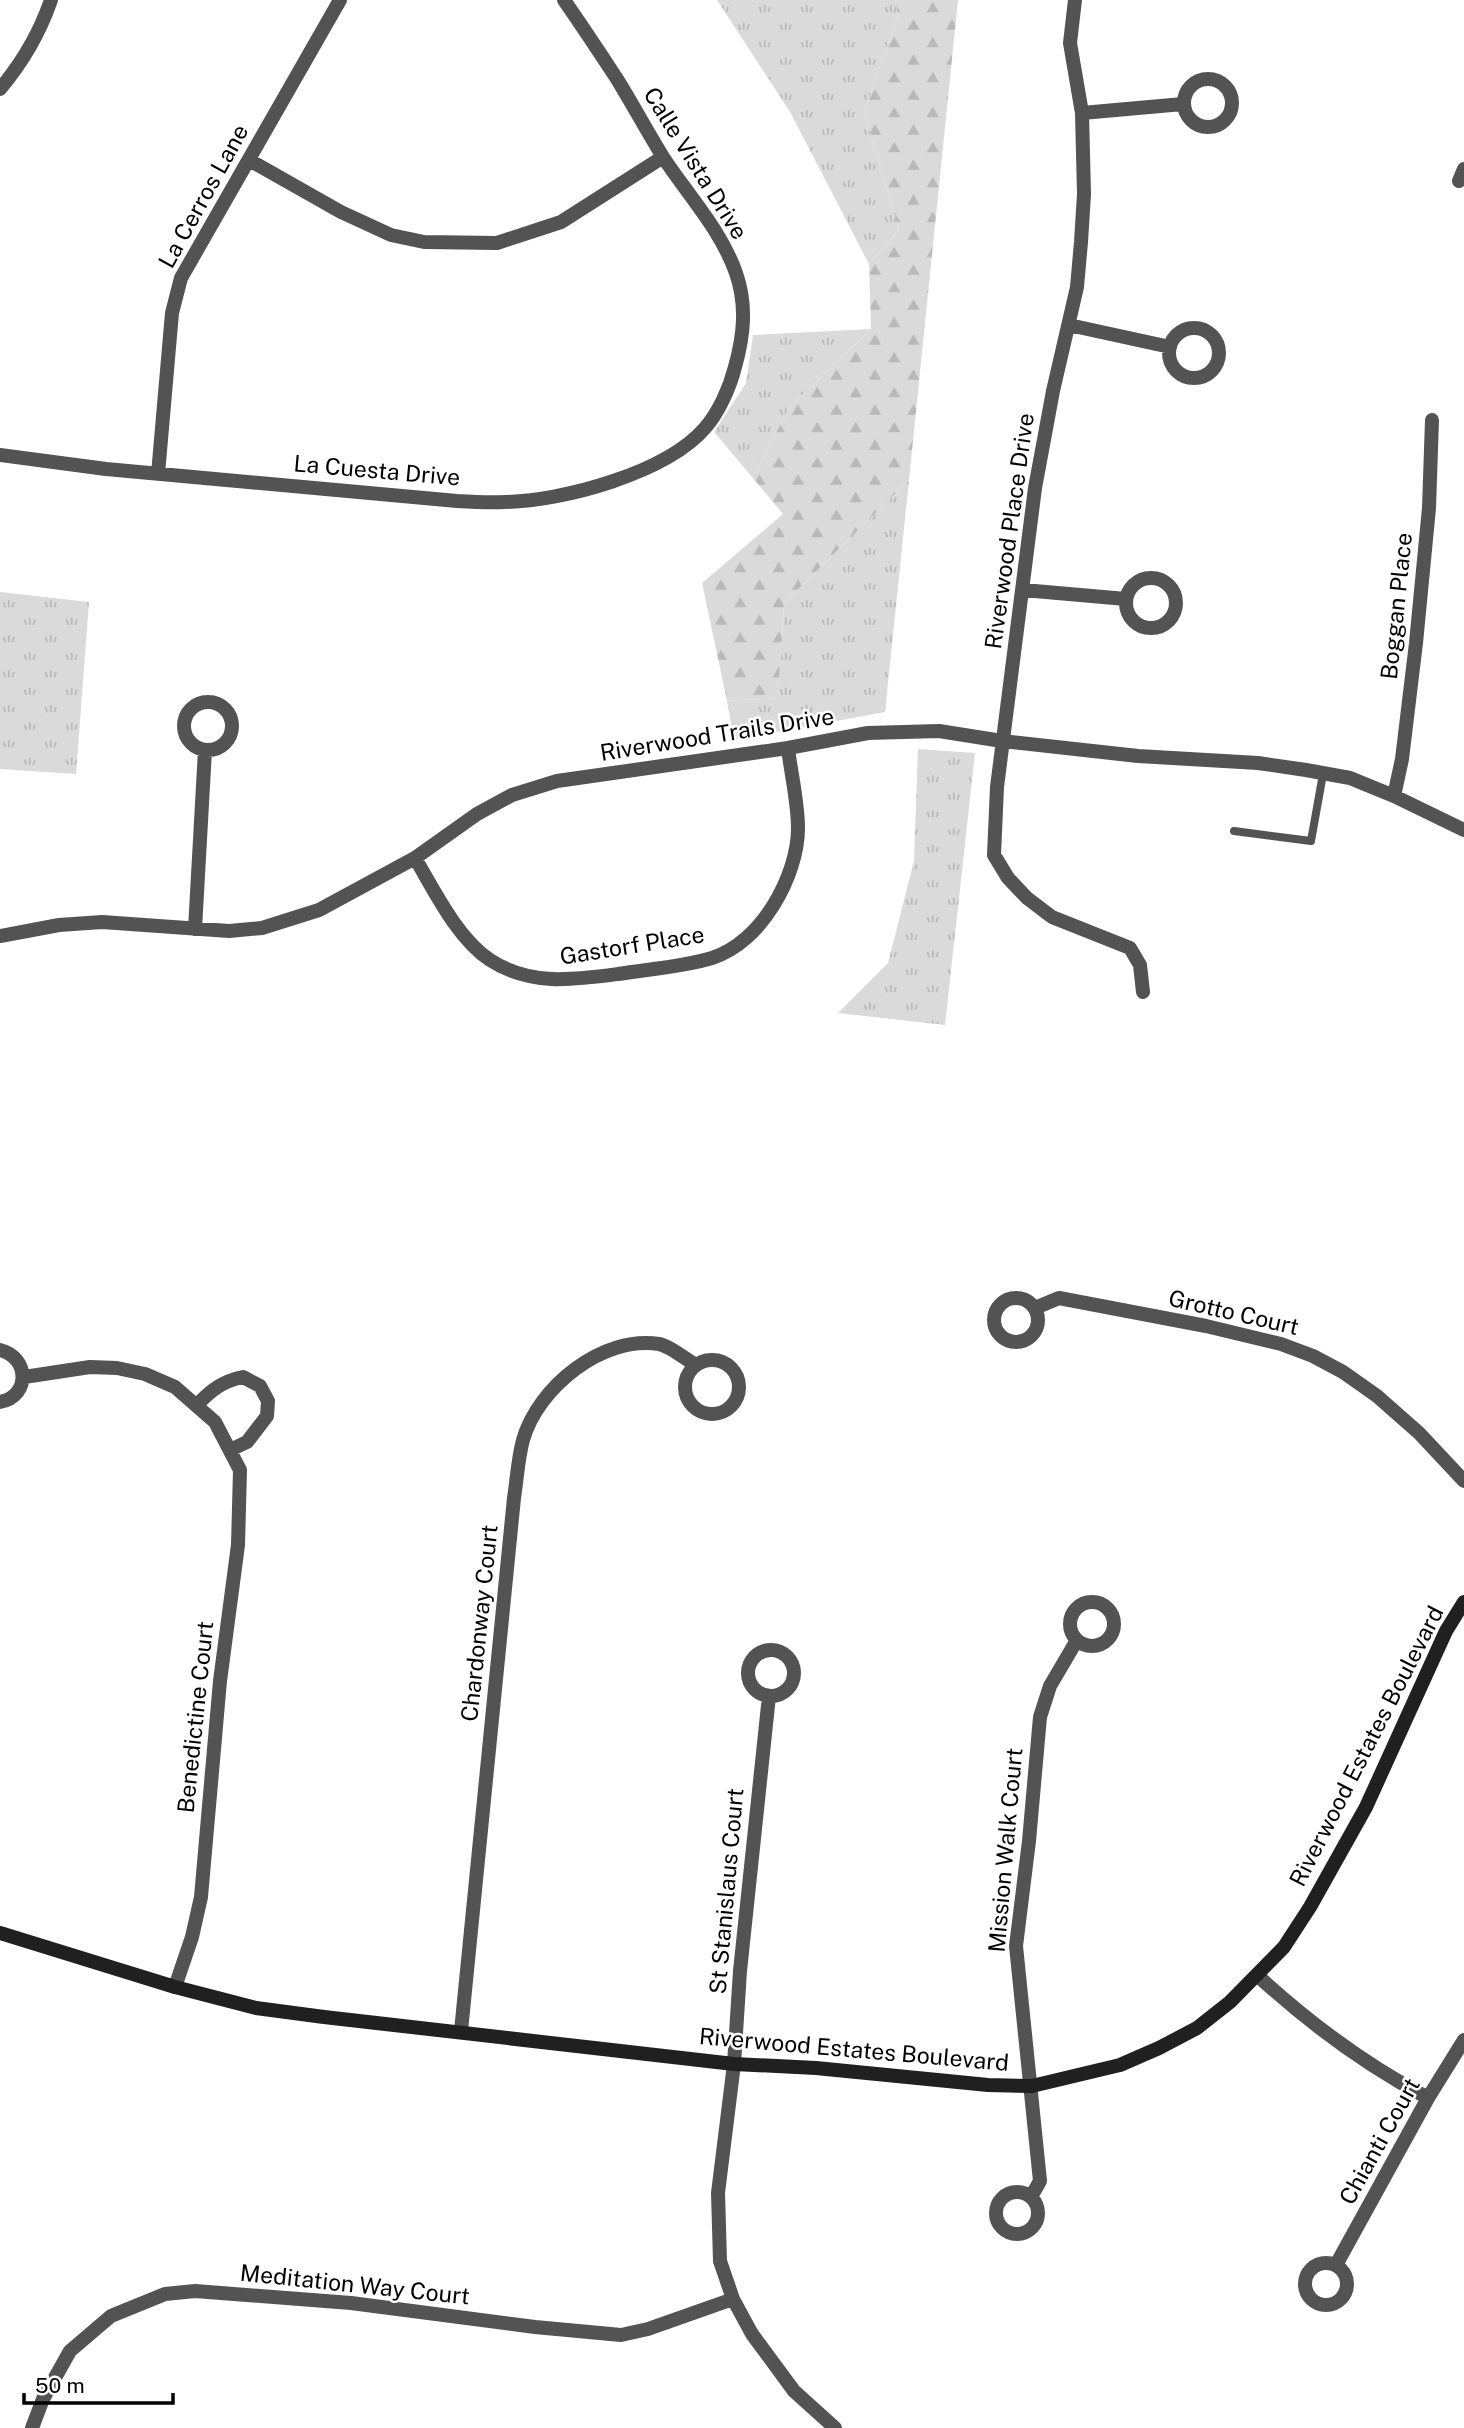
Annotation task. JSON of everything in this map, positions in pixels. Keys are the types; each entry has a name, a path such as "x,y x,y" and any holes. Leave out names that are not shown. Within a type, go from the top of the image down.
{"street":[{"path":"0,89 25,54 51,0"},
{"name":"La Cerros Lane","path":"158,474 172,313 181,278 340,0"},
{"name":"Calle Vista Drive","path":"564,0 618,80 663,157 722,241 736,274 744,307 743,340 733,377 720,405"},
{"name":"Riverwood Place Drive","path":"1075,0 1070,43 1082,113 1082,242 1077,287 1053,391 1035,488 1002,741 993,855 1008,878 1027,898 1052,917 1130,948 1140,965 1143,992"},
{"path":"1082,113 1183,104"},
{"path":"249,160 341,212 391,235 424,242 498,243 561,222 663,157"},
{"path":"1069,325 1170,347"},
{"name":"La Cuesta Drive","path":"0,455 158,474 457,501 507,502 546,498 586,489 666,458 687,446 706,427 720,405"},
{"name":"Boggan Place","path":"1394,796 1402,759 1416,643 1429,508 1432,420"},
{"path":"1023,590 1126,599"},
{"name":"Riverwood Trails Drive","path":"0,936 59,925 102,922 229,931 262,928 319,910 415,858 489,807 512,795 557,781 788,748 868,733 939,730 1002,741 1138,756 1258,764 1350,778 1464,830"},
{"name":"Gastorf Place","path":"415,858 447,912 489,960 540,980 570,981 662,968 714,957 742,942 762,920 779,896 793,862 798,828 788,748"},
{"path":"195,929 205,750"},
{"name":"Grotto Court","path":"1035,1308 1059,1298 1281,1343 1343,1372 1377,1396 1419,1433 1464,1480"},
{"name":"Chardonway Court","path":"461,2031 514,1498 524,1438 534,1415 566,1376 584,1361 604,1352 631,1345 660,1344 696,1365"},
{"path":"0,1350 17,1358 24,1377 15,1395 0,1402"},
{"name":"Benedictine Court","path":"24,1377 90,1367 117,1368 145,1374 175,1387 215,1422 240,1470 238,1545 220,1681 201,1897 192,1937 175,1987"},
{"path":"197,1405 227,1380 243,1377 260,1386 268,1401 267,1416 247,1442 230,1450"},
{"name":"Riverwood Estates Boulevard","path":"0,1933 175,1987 256,2008 734,2064 816,2068 1032,2087 1120,2065 1197,2028 1230,2002 1284,1947 1310,1908 1366,1807 1446,1631 1464,1602"},
{"name":"Mission Walk Court","path":"1031,2197 1040,2181 1016,1946 1040,1717 1050,1686 1077,1640"},
{"name":"St Stanislaus Court","path":"769,1696 740,1971 734,2064 718,2193 720,2261 733,2299 752,2334 794,2391 835,2428"},
{"path":"1257,1975 1303,2017 1397,2081 1428,2098"},
{"name":"Chianti Court","path":"1336,2265 1428,2098 1464,2040"},
{"name":"Meditation Way Court","path":"32,2428 55,2374 70,2351 111,2316 165,2294 195,2291 351,2303 534,2327 621,2335 648,2329 733,2299"}],"lane":[{"path":"1234,831 1311,841 1323,774"}],"green space":[{"path":"717,0 895,0 898,15 864,112 899,230 869,264 790,112"},
{"path":"895,0 958,0 909,480 784,603 778,698 727,701 702,583 783,514 752,477 790,407 871,329 869,264 899,230 864,112 898,15"},
{"path":"871,329 790,407 752,477 714,432 746,383 753,335"},
{"path":"909,480 885,712 734,740 727,701 778,698 784,603"},
{"path":"0,592 89,602 76,774 0,769"},
{"path":"918,749 975,753 945,1025 838,1013 888,963 914,861"}]}
